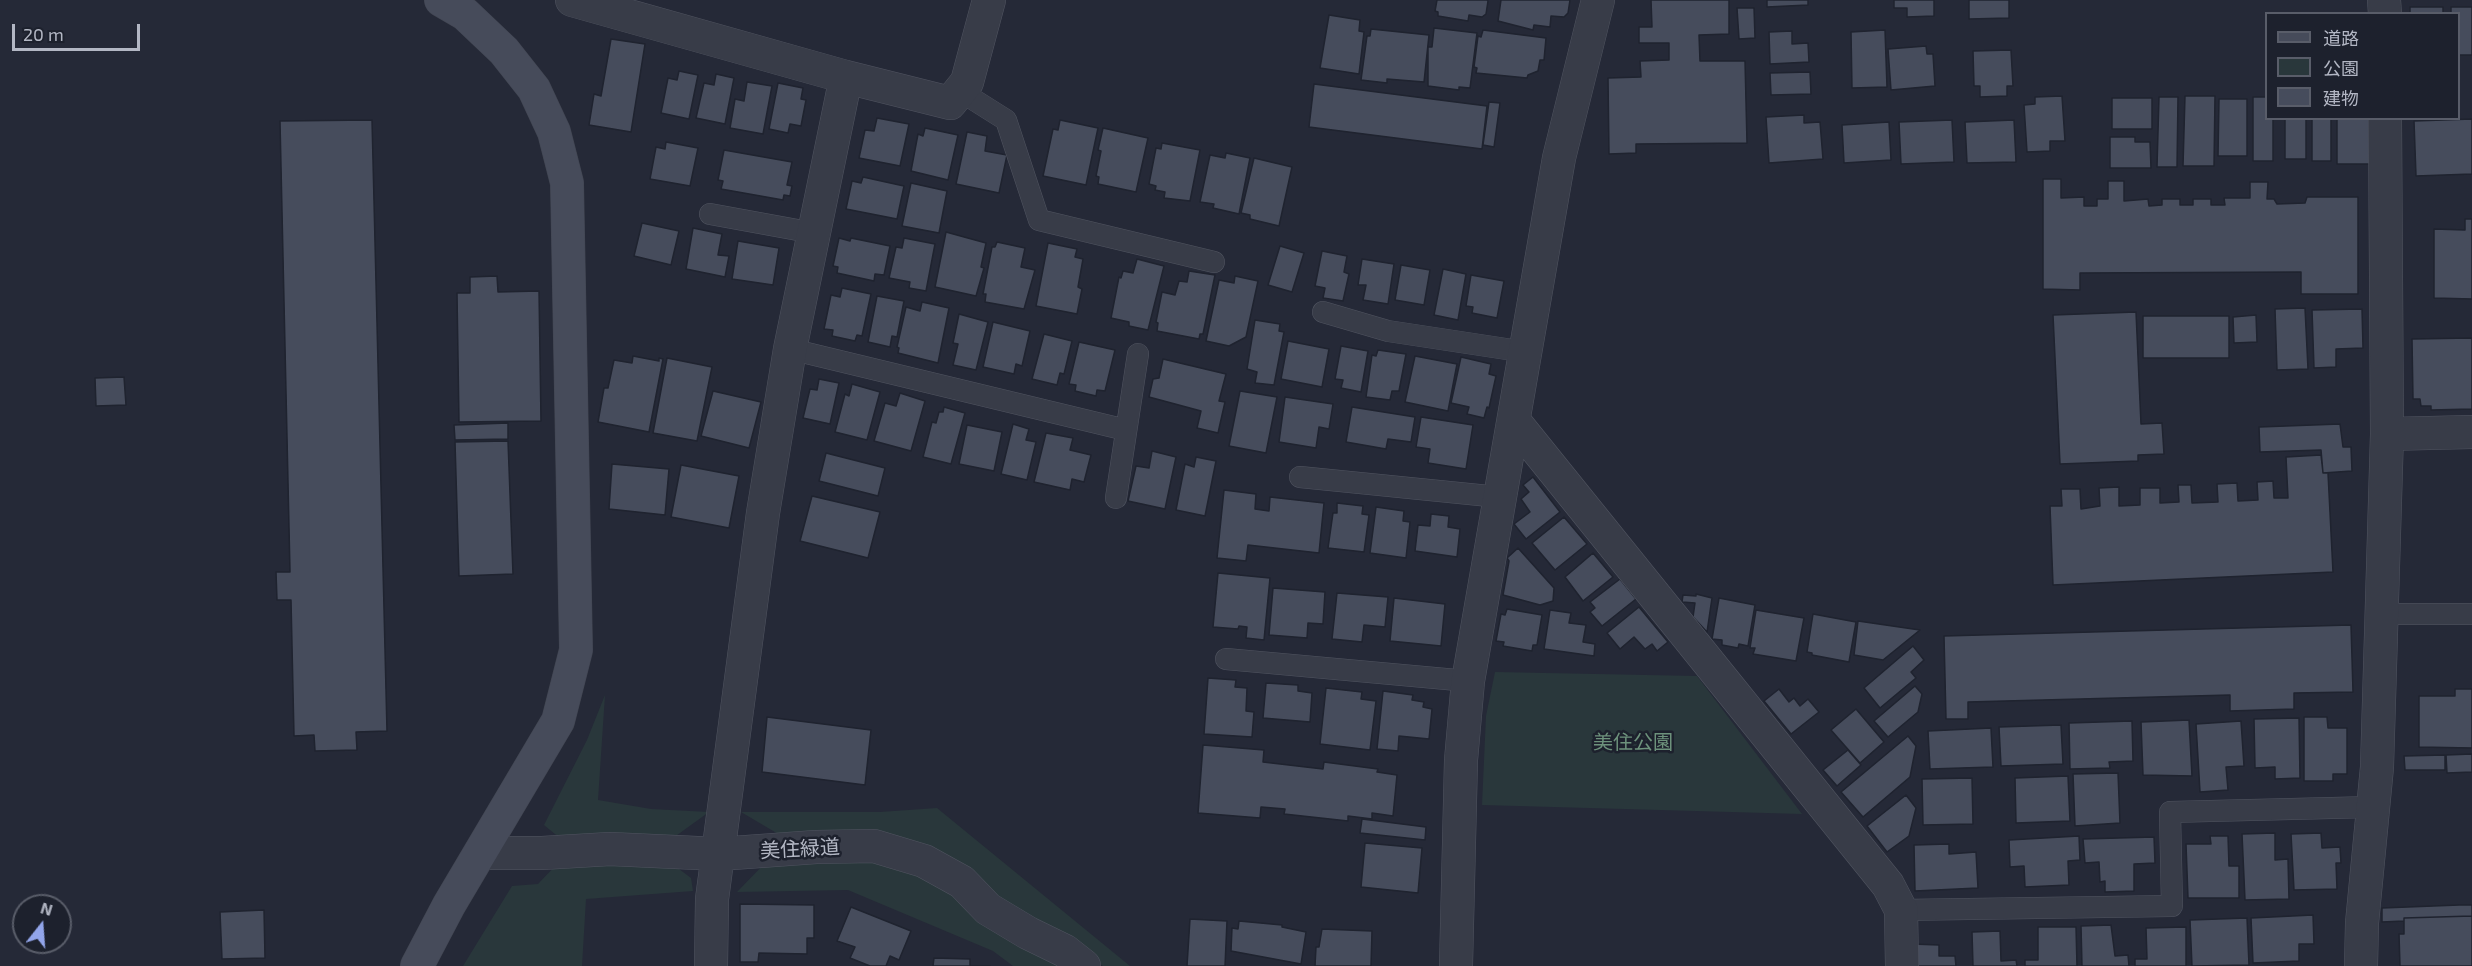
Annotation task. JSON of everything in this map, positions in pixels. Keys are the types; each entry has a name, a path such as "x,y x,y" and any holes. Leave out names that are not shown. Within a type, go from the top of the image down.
{"street":[{"path":"417,966 449,905 482,853 558,721 576,650 567,183 554,132 534,89 504,51 465,14 441,0"},
{"path":"572,0 846,76 950,102 967,82 989,0"},
{"path":"1455,966 1461,760 1468,681 1560,158 1599,0"},
{"path":"711,966 712,899 763,513 790,350 846,76"},
{"path":"2361,966 2362,923 2372,807 2378,767 2387,434 2385,120"},
{"path":"1514,421 1888,885 1902,910 1902,966"},
{"path":"2387,434 2472,432"},
{"name":"美住緑道","path":"482,853 542,853 610,849 719,854 816,847 874,846 924,861 962,882 988,909 1028,933 1065,951 1084,966"}],"lane":[{"path":"960,91 1006,120 1039,220 1214,262"},
{"path":"710,214 814,233"},
{"path":"1323,312 1388,331 1526,352"},
{"path":"790,350 1126,430"},
{"path":"1116,498 1138,354"},
{"path":"1300,477 1499,497"},
{"path":"2382,614 2472,614"},
{"path":"1226,659 1468,681"},
{"path":"1902,910 2172,906 2170,812 2372,807"}],"green space":[{"name":"美住公園","path":"1495,672 1697,676 1802,814 1482,805 1486,716"},
{"path":"605,695 598,800 651,809 709,812 673,838 631,837 602,833 561,839 544,825 587,740"},
{"path":"937,808 1130,966 1103,966 1039,927 970,877 785,838 741,812 880,812"},
{"path":"769,859 892,862 928,877 1068,966 1013,966 993,951 848,890 737,892"},
{"path":"559,862 671,863 691,878 693,891 586,899 582,966 463,966 512,886 538,884"}],"building":[{"path":"1437,0 1488,1 1486,14 1482,17 1469,15 1468,21 1438,16 1438,12 1435,11"},
{"path":"1501,0 1570,0 1568,13 1564,17 1551,16 1550,27 1534,25 1533,30 1498,21"},
{"path":"1651,0 1729,0 1729,34 1699,35 1700,61 1745,61 1747,143 1636,144 1636,153 1609,154 1608,78 1641,77 1640,61 1669,60 1669,43 1639,43 1639,27 1652,27"},
{"path":"1767,0 1808,0 1808,5 1767,7"},
{"path":"1894,0 1934,0 1934,16 1907,17 1907,8 1894,8"},
{"path":"1969,0 2009,0 2009,18 1969,19"},
{"path":"2410,7 2443,7 2443,12 2410,12"},
{"path":"2451,7 2472,7 2472,55 2460,55 2460,12 2451,12"},
{"path":"1737,8 1754,8 1755,38 1739,39"},
{"path":"1329,15 1360,20 1359,31 1364,32 1359,74 1320,68"},
{"path":"1434,28 1477,33 1470,88 1459,87 1459,90 1428,86 1428,47 1432,47"},
{"path":"1371,29 1429,35 1424,82 1387,79 1387,83 1361,80 1367,36 1370,36"},
{"path":"1483,30 1546,38 1544,60 1540,60 1538,71 1528,75 1527,78 1476,73 1477,68 1474,67 1478,36 1481,37"},
{"path":"1885,30 1887,87 1852,88 1851,32"},
{"path":"1792,31 1792,44 1808,43 1809,62 1770,64 1769,32"},
{"path":"611,39 645,44 631,132 589,125 594,94 601,96"},
{"path":"1926,46 1927,54 1933,54 1935,86 1891,90 1888,49"},
{"path":"2011,50 2013,86 2007,86 2007,96 1980,97 1980,86 1974,86 1973,51"},
{"path":"679,71 698,75 689,119 661,113 668,78 677,80"},
{"path":"1810,72 1811,94 1771,95 1770,73"},
{"path":"716,74 734,78 725,124 696,118 704,83 714,85"},
{"path":"747,82 772,86 763,134 730,128 735,99 744,101"},
{"path":"778,83 803,88 801,99 806,100 801,126 790,124 788,133 769,129"},
{"path":"1314,84 1487,106 1482,149 1309,127"},
{"path":"2062,96 2065,141 2050,141 2050,151 2027,152 2024,105 2035,104 2035,97"},
{"path":"2185,96 2215,96 2214,166 2183,166"},
{"path":"2159,97 2178,97 2177,167 2157,167"},
{"path":"2253,97 2265,97 2265,120 2273,120 2273,161 2253,161"},
{"path":"2112,98 2152,98 2152,129 2112,129"},
{"path":"2219,99 2247,99 2247,156 2218,156"},
{"path":"1489,102 1500,103 1494,147 1483,145"},
{"path":"1804,115 1804,123 1820,122 1823,159 1769,163 1766,117"},
{"path":"877,118 909,124 900,166 859,158 865,130 874,131"},
{"path":"2472,119 2472,174 2416,176 2414,121"},
{"path":"372,120 387,731 356,732 357,750 315,751 314,735 294,736 291,600 277,600 276,572 290,572 280,121"},
{"path":"1060,120 1098,128 1086,185 1043,176 1053,129 1058,130"},
{"path":"1952,120 1954,162 1901,164 1899,122"},
{"path":"2014,120 2016,162 1967,163 1965,122"},
{"path":"2285,120 2306,120 2306,159 2285,159"},
{"path":"2312,120 2331,120 2331,161 2312,161"},
{"path":"2337,120 2371,120 2371,164 2337,164"},
{"path":"1889,122 1891,160 1844,163 1842,125"},
{"path":"925,128 958,135 948,180 911,171 918,134 923,136"},
{"path":"1103,128 1148,138 1136,192 1098,184 1099,177 1096,176 1101,151 1098,150"},
{"path":"967,132 987,136 985,151 1007,155 999,193 956,184"},
{"path":"2110,137 2135,137 2135,142 2150,142 2151,168 2110,168"},
{"path":"666,142 698,148 690,186 650,179 656,147 665,149"},
{"path":"1162,143 1200,150 1190,201 1164,198 1165,192 1155,190 1156,186 1149,184 1156,148 1161,149"},
{"path":"724,150 792,162 787,185 792,186 790,196 784,195 783,200 721,189 723,181 718,180"},
{"path":"1226,153 1250,158 1239,214 1213,208 1214,204 1200,202 1210,155 1225,158"},
{"path":"1254,158 1292,167 1279,226 1250,219 1250,215 1241,213"},
{"path":"863,177 904,186 897,219 846,209 852,181 861,183"},
{"path":"2043,179 2061,179 2061,198 2084,197 2084,206 2097,206 2097,199 2108,199 2108,181 2124,181 2124,201 2148,199 2149,206 2162,205 2162,199 2180,199 2180,205 2193,205 2193,199 2211,199 2211,205 2225,205 2224,198 2250,198 2250,182 2268,182 2267,199 2274,199 2277,204 2305,203 2307,197 2358,197 2358,294 2301,294 2301,272 2080,273 2080,290 2043,289"},
{"path":"911,183 947,191 939,233 902,226"},
{"path":"2465,219 2472,219 2472,299 2434,298 2434,229 2465,230"},
{"path":"642,223 679,231 671,265 634,256"},
{"path":"693,228 722,234 718,255 729,256 725,277 686,269"},
{"path":"946,232 986,243 981,267 984,268 976,296 935,287"},
{"path":"839,238 850,241 851,238 890,246 884,275 875,274 874,281 837,273 838,267 833,266"},
{"path":"904,238 935,244 926,291 909,288 910,282 889,278 896,247 902,248"},
{"path":"738,241 779,248 773,285 732,279"},
{"path":"997,242 1025,248 1021,267 1035,270 1024,309 985,302 986,294 983,294 992,247 995,247"},
{"path":"1048,243 1077,249 1075,257 1083,259 1078,287 1082,289 1077,314 1036,306"},
{"path":"1280,246 1304,253 1292,292 1268,285"},
{"path":"1322,251 1347,256 1344,272 1349,274 1343,301 1323,298 1325,288 1315,286"},
{"path":"1137,259 1164,266 1148,330 1129,326 1129,322 1111,318 1119,277 1121,278 1123,271 1133,273"},
{"path":"1362,259 1394,264 1388,304 1363,300 1366,285 1358,285"},
{"path":"1401,265 1430,270 1424,305 1395,300"},
{"path":"1443,269 1466,274 1458,320 1434,315"},
{"path":"1189,271 1215,275 1203,334 1200,334 1199,339 1157,331 1158,323 1156,322 1162,292 1175,295 1179,281 1187,282"},
{"path":"1471,275 1504,281 1497,318 1472,313 1473,307 1466,306"},
{"path":"497,276 498,292 539,291 541,421 459,422 457,293 470,293 470,277"},
{"path":"1235,276 1258,281 1246,337 1229,346 1206,341 1219,280 1234,283"},
{"path":"842,288 871,294 862,336 857,335 855,341 832,336 833,330 824,329 831,295 840,297"},
{"path":"877,296 904,301 897,337 892,336 890,347 868,342"},
{"path":"922,302 949,308 938,363 898,353 899,348 897,347 906,307 920,311"},
{"path":"2305,308 2308,369 2277,370 2275,309"},
{"path":"2362,309 2363,348 2336,349 2336,367 2314,368 2312,310"},
{"path":"2136,312 2141,424 2162,423 2164,454 2138,455 2138,461 2060,464 2053,315"},
{"path":"959,314 988,322 976,370 953,365 958,344 953,343"},
{"path":"2256,315 2257,342 2234,343 2233,317"},
{"path":"2143,316 2229,316 2229,358 2143,358"},
{"path":"1255,320 1280,324 1279,331 1284,332 1274,385 1255,383 1257,372 1247,369"},
{"path":"993,322 1030,331 1022,366 1016,364 1014,374 983,367"},
{"path":"1044,334 1072,341 1064,374 1060,373 1057,385 1032,379"},
{"path":"2472,338 2472,409 2431,410 2431,406 2421,406 2420,399 2413,399 2412,339"},
{"path":"1288,341 1329,349 1322,387 1281,379"},
{"path":"1079,342 1115,350 1105,391 1097,390 1096,396 1075,391 1076,385 1069,384"},
{"path":"1341,346 1368,351 1361,392 1341,388 1343,380 1335,379"},
{"path":"1378,350 1406,354 1399,391 1392,391 1390,400 1366,397 1372,355 1376,356"},
{"path":"633,356 659,361 659,358 663,359 649,432 598,422 604,388 608,388 614,360 632,363"},
{"path":"1415,356 1457,364 1448,411 1405,402"},
{"path":"1461,357 1491,364 1489,374 1496,376 1489,408 1487,407 1484,418 1467,414 1469,407 1451,403"},
{"path":"667,358 712,367 697,441 653,433"},
{"path":"1163,359 1226,374 1219,401 1225,402 1218,433 1197,428 1201,411 1149,397 1153,379 1159,378"},
{"path":"124,377 126,405 96,406 95,378"},
{"path":"819,379 839,383 830,424 803,418 810,389 817,390"},
{"path":"852,384 880,392 867,440 835,432 845,394 849,396"},
{"path":"713,391 761,402 749,448 701,436"},
{"path":"1240,391 1277,397 1266,453 1229,446"},
{"path":"900,393 925,401 911,451 874,441 885,403 896,406"},
{"path":"1285,397 1333,404 1329,429 1319,427 1316,448 1279,442"},
{"path":"944,407 965,413 951,464 923,457 932,422 936,423 939,412 943,412"},
{"path":"1352,407 1415,417 1411,442 1388,439 1386,449 1346,442"},
{"path":"1421,417 1473,425 1466,469 1428,463 1430,449 1416,447"},
{"path":"508,423 508,439 455,440 454,425"},
{"path":"1013,424 1029,429 1026,440 1036,442 1027,480 1001,474"},
{"path":"2340,424 2343,447 2351,447 2352,471 2323,473 2321,450 2260,452 2259,427"},
{"path":"967,425 1002,432 994,471 959,464"},
{"path":"1046,433 1073,438 1070,450 1091,455 1084,482 1072,479 1070,490 1034,482"},
{"path":"508,441 513,574 459,576 455,442"},
{"path":"1152,451 1176,457 1165,509 1128,501 1136,466 1149,468"},
{"path":"826,453 885,468 878,496 819,481"},
{"path":"2321,455 2323,473 2328,473 2333,572 2053,585 2050,506 2062,506 2061,489 2080,489 2081,509 2100,506 2099,488 2119,487 2119,506 2140,505 2140,488 2160,488 2160,503 2179,502 2178,485 2191,485 2192,503 2218,502 2217,484 2237,483 2238,501 2258,500 2257,482 2273,481 2274,498 2288,498 2286,457"},
{"path":"1196,457 1216,461 1205,516 1176,510 1185,464 1194,467"},
{"path":"612,464 669,469 665,515 609,509"},
{"path":"681,465 739,476 729,528 671,517"},
{"path":"1533,477 1560,512 1526,539 1514,524 1530,512 1521,499 1529,492 1523,485"},
{"path":"1224,490 1256,494 1255,509 1269,511 1270,497 1324,503 1319,553 1248,545 1246,561 1217,558"},
{"path":"812,496 880,512 868,558 800,541"},
{"path":"1337,503 1363,506 1362,514 1369,515 1364,552 1328,548 1333,513 1337,513"},
{"path":"1376,507 1404,511 1403,521 1410,522 1406,558 1370,553"},
{"path":"1431,514 1449,516 1448,527 1460,529 1457,557 1415,551 1418,525 1430,526"},
{"path":"1564,517 1587,544 1555,570 1532,543"},
{"path":"1518,548 1554,588 1553,601 1540,605 1503,595 1509,561 1507,558"},
{"path":"1593,553 1613,577 1583,601 1565,577"},
{"path":"1218,573 1270,578 1264,640 1246,638 1247,627 1239,626 1238,629 1213,627"},
{"path":"1620,579 1636,599 1602,626 1590,612 1595,608 1590,602"},
{"path":"1273,588 1325,592 1323,624 1308,623 1307,638 1269,635"},
{"path":"1337,593 1388,597 1385,627 1364,625 1362,642 1332,639"},
{"path":"1696,594 1712,598 1707,632 1693,617 1695,603 1682,602 1683,595 1696,596"},
{"path":"1394,598 1445,604 1441,646 1390,641"},
{"path":"1719,598 1755,605 1748,646 1739,644 1738,648 1722,645 1722,640 1712,639"},
{"path":"1639,607 1668,642 1657,651 1652,644 1645,649 1634,637 1620,649 1607,633"},
{"path":"1507,609 1542,615 1537,645 1533,645 1532,651 1503,646 1504,642 1496,641 1501,614 1505,615"},
{"path":"1550,610 1571,613 1569,623 1586,625 1583,642 1595,644 1594,656 1544,649"},
{"path":"1756,610 1804,618 1796,661 1753,654 1755,648 1750,648"},
{"path":"1813,614 1856,622 1849,662 1807,652"},
{"path":"1858,621 1920,630 1883,660 1854,655"},
{"path":"2351,625 2353,692 2294,693 2294,709 2230,711 2230,695 1968,702 1968,719 1946,719 1944,636"},
{"path":"1913,646 1924,660 1911,672 1916,678 1880,708 1864,688"},
{"path":"1208,678 1236,680 1235,687 1247,688 1246,711 1254,712 1252,737 1204,734"},
{"path":"1266,683 1298,685 1298,691 1312,693 1310,722 1263,718"},
{"path":"1915,686 1922,694 1918,712 1888,737 1874,721"},
{"path":"1326,688 1362,692 1361,699 1376,701 1370,750 1320,744"},
{"path":"1779,689 1789,702 1794,698 1800,706 1808,699 1819,712 1791,734 1764,701"},
{"path":"2455,689 2472,689 2472,748 2419,747 2419,696 2455,696"},
{"path":"1383,691 1413,695 1412,700 1424,702 1423,707 1432,709 1429,739 1399,736 1398,751 1377,749"},
{"path":"1856,709 1884,742 1860,763 1831,730"},
{"path":"767,717 871,730 865,785 762,772"},
{"path":"2304,717 2327,717 2328,728 2347,728 2347,774 2333,774 2333,781 2304,781"},
{"path":"2299,718 2300,778 2275,779 2275,767 2255,768 2254,719"},
{"path":"2189,720 2192,776 2143,775 2141,722"},
{"path":"2132,721 2133,761 2109,762 2110,768 2070,769 2069,723"},
{"path":"2241,721 2244,766 2226,767 2228,790 2200,792 2196,724"},
{"path":"2061,725 2063,764 2001,766 1999,727"},
{"path":"1991,728 1993,767 1930,769 1928,731"},
{"path":"1908,736 1916,746 1910,777 1863,817 1841,792"},
{"path":"1203,745 1264,750 1263,762 1323,769 1324,762 1378,769 1377,772 1397,775 1393,816 1372,813 1372,819 1348,816 1348,821 1284,814 1285,809 1261,807 1260,818 1198,813"},
{"path":"1848,750 1861,765 1837,786 1823,770"},
{"path":"2472,754 2472,772 2447,773 2446,755"},
{"path":"2445,755 2445,770 2405,770 2404,756"},
{"path":"2118,773 2120,823 2075,826 2073,774"},
{"path":"2068,776 2070,821 2016,823 2015,778"},
{"path":"1972,778 1973,824 1923,825 1922,779"},
{"path":"1906,795 1916,808 1909,836 1887,852 1867,826"},
{"path":"1362,819 1426,827 1425,840 1360,833"},
{"path":"2275,833 2275,860 2288,859 2289,899 2245,900 2242,834"},
{"path":"2321,833 2322,848 2340,847 2341,863 2336,863 2337,889 2294,890 2291,834"},
{"path":"2079,836 2080,860 2068,861 2069,885 2025,887 2024,866 2010,867 2009,840"},
{"path":"2210,836 2228,836 2229,866 2239,866 2239,898 2188,898 2186,844 2211,844"},
{"path":"2154,837 2155,863 2134,864 2134,891 2105,892 2105,881 2100,882 2099,862 2085,863 2083,839"},
{"path":"1365,843 1422,848 1418,893 1361,887"},
{"path":"1949,844 1949,854 1976,852 1978,888 1915,891 1914,845"},
{"path":"740,904 814,905 814,938 807,938 807,954 759,953 758,962 740,962"},
{"path":"2472,905 2472,916 2404,918 2404,921 2382,922 2382,908"},
{"path":"851,907 911,931 899,960 890,956 886,966 870,966 850,958 855,947 837,941"},
{"path":"264,910 265,958 222,959 220,912"},
{"path":"2313,915 2314,944 2299,944 2299,961 2253,963 2251,918"},
{"path":"2472,916 2472,966 2400,966 2399,934 2404,934 2404,918"},
{"path":"2247,918 2249,965 2192,966 2190,920"},
{"path":"1190,919 1227,921 1225,966 1187,966"},
{"path":"1239,921 1282,925 1282,927 1306,932 1301,964 1231,951 1232,928 1238,929"},
{"path":"2111,925 2115,956 2128,955 2129,966 2082,966 2081,926"},
{"path":"2038,927 2076,927 2077,966 2025,966 2025,960 2038,960"},
{"path":"2186,927 2186,966 2135,966 2135,959 2147,959 2146,928"},
{"path":"1322,929 1372,931 1371,966 1315,966 1316,947 1319,947"},
{"path":"2000,931 2001,961 2016,960 2017,966 1973,966 1972,932"},
{"path":"1912,944 1939,945 1939,956 1955,956 1956,966 1912,966"},
{"path":"934,958 970,959 970,966 933,966"}]}
